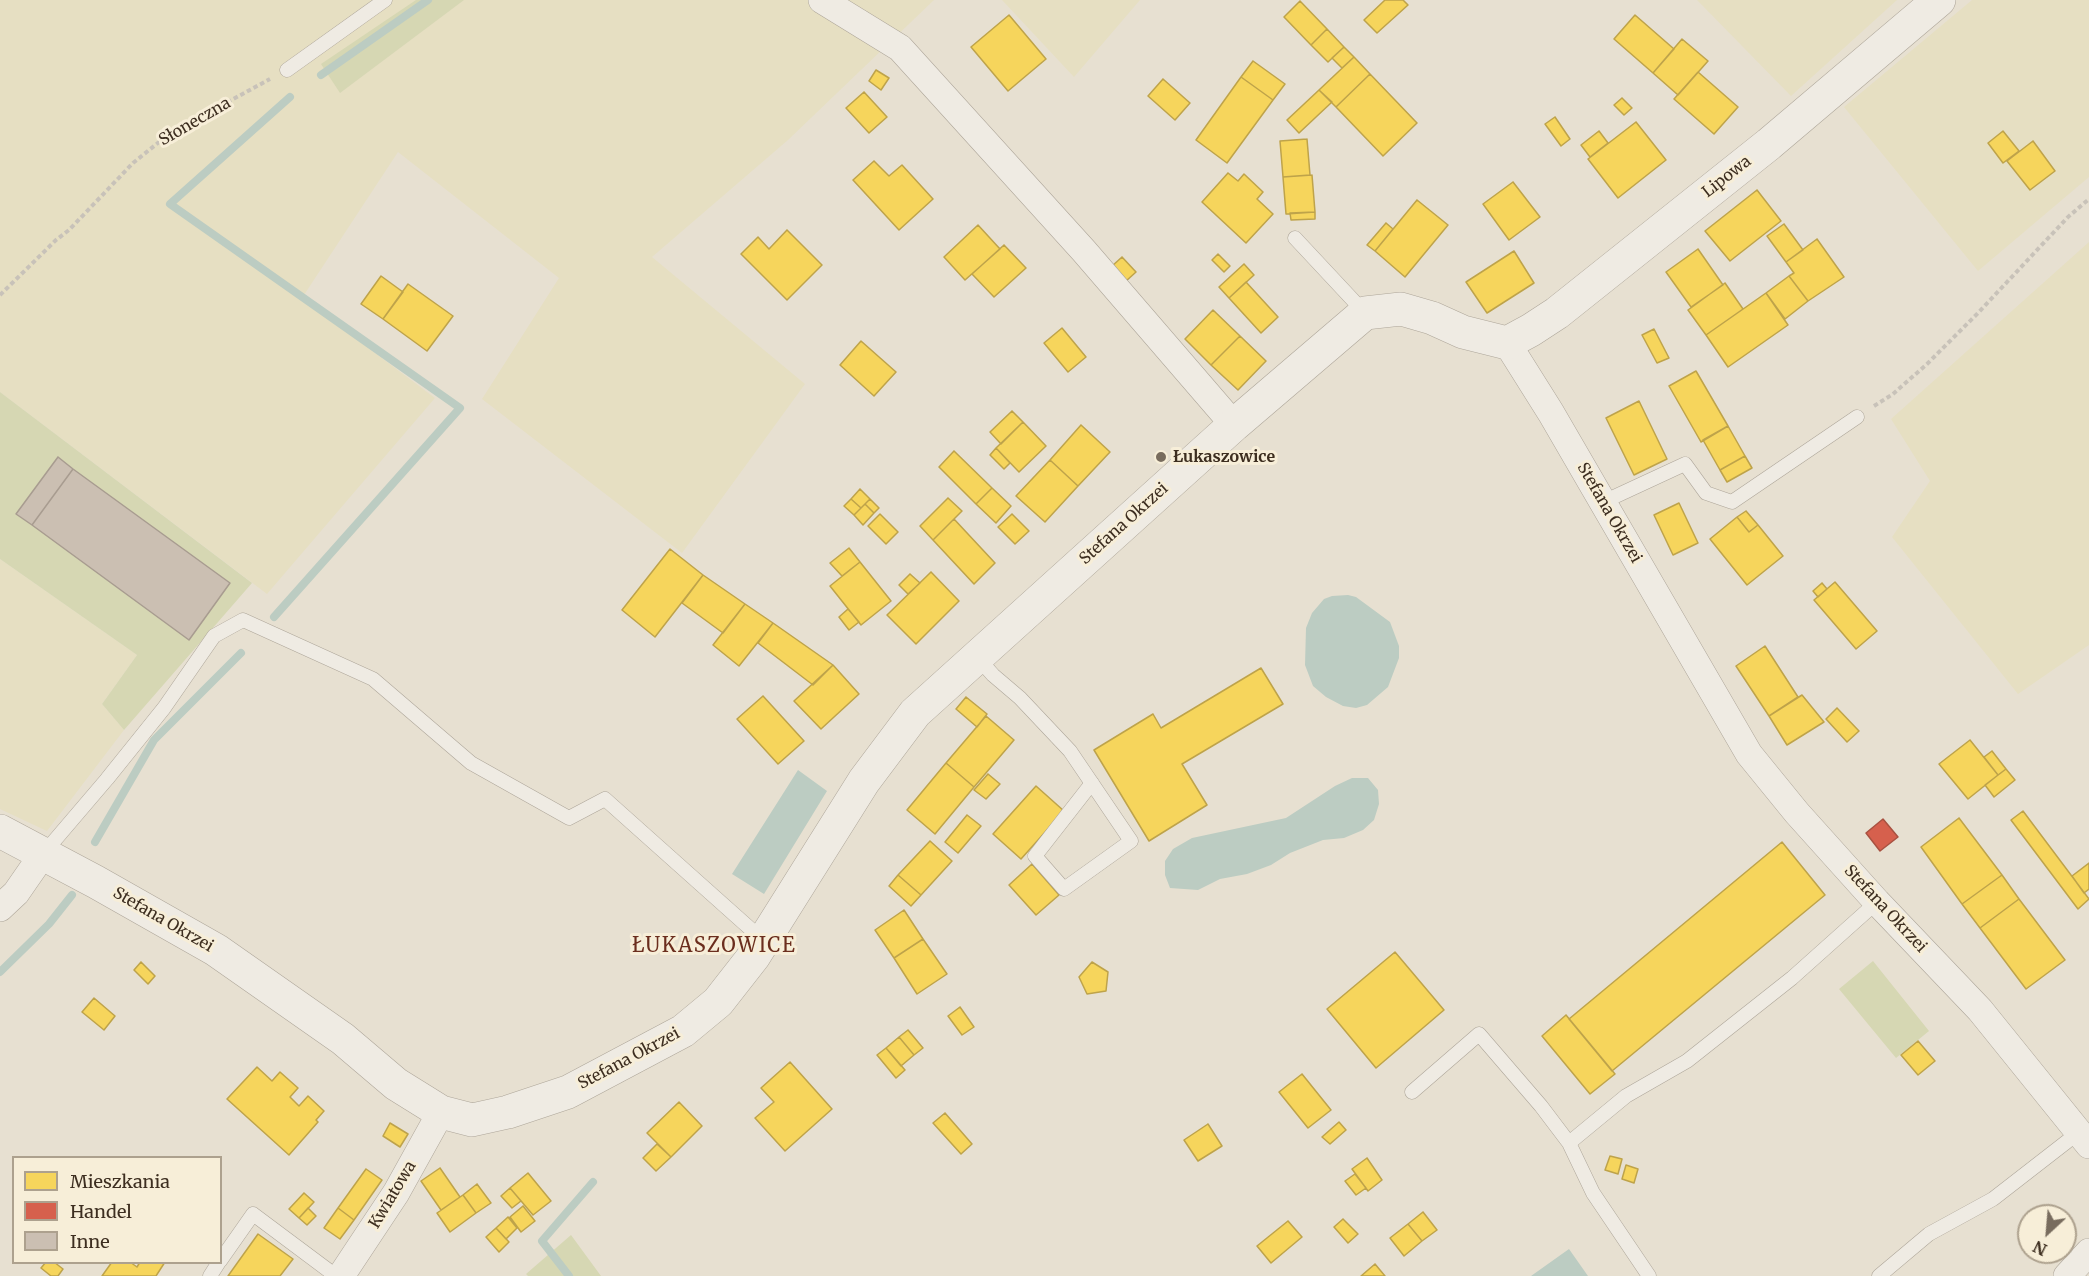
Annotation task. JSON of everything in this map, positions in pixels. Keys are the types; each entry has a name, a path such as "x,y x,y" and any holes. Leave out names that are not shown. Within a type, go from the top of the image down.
{"street":[{"path":"822,0 900,48 1084,251 1234,425"},
{"name":"Lipowa","path":"1507,343 1557,313 1768,144 1939,0"},
{"path":"1365,313 1401,309 1432,318 1463,332 1507,343"},
{"name":"Stefana Okrzei","path":"0,831 216,950 343,1039 396,1084 441,1112 472,1120 508,1112 568,1092 683,1031 718,1002 754,957 864,781 915,713 1234,425 1365,313"},
{"name":"Stefana Okrzei","path":"1507,343 1551,413 1749,754 1797,813 1877,902 1980,1010 2083,1139"},
{"path":"0,908 16,893 43,854"},
{"name":"Kwiatowa","path":"341,1276 396,1193 441,1112"},
{"path":"2067,1276 2089,1252"}],"lane":[{"path":"287,70 385,0"},
{"path":"1295,238 1365,313"},
{"path":"1603,502 1685,464 1706,493 1732,502 1857,417"},
{"path":"43,854 157,717 214,636 243,620 373,678 471,763 569,818 604,799 764,941"},
{"path":"977,657 1070,751 1092,783 1131,842 1064,889 1035,856 1092,783"},
{"path":"1569,1143 1626,1096 1696,1054 1792,978 1877,902"},
{"path":"1412,1092 1479,1034 1541,1106 1569,1143 1593,1193 1649,1276"},
{"path":"1879,1276 1929,1234 1993,1199 2083,1139"},
{"path":"222,1259 254,1214 336,1276"}],"path":[{"name":"Słoneczna","path":"0,296 69,230 133,162 169,134 287,70"},
{"path":"1857,417 1893,394 1927,364 2068,217 2089,199"}],"shaded area":[{"path":"0,0 934,0 788,140 652,257 805,384 682,553 482,399 559,278 398,152 302,298 435,398 267,594 0,392"},
{"path":"1002,0 1140,0 1074,77"},
{"path":"1697,0 1897,0 1791,96"},
{"path":"1972,0 2089,0 2089,177 1978,271 1844,107"},
{"path":"2089,242 2089,645 2018,694 1892,537 1930,481 1891,419"},
{"path":"0,559 137,655 102,704 124,730 47,831 0,809"},
{"path":"1348,595 1356,597 1390,622 1399,646 1399,658 1388,687 1367,705 1356,708 1343,706 1326,697 1313,686 1305,665 1306,628 1312,613 1324,599"},
{"path":"798,770 827,791 764,894 732,874"},
{"path":"1352,778 1368,778 1378,790 1379,804 1374,820 1363,830 1344,838 1323,840 1290,853 1271,865 1247,874 1220,879 1198,890 1170,888 1165,875 1165,861 1173,849 1192,838 1286,818 1335,786"},
{"path":"1569,1249 1588,1276 1531,1276"}],"green space":[{"path":"416,0 464,0 340,93 321,64"},
{"path":"0,392 252,583 124,730 102,704 137,655 0,559"},
{"path":"1873,961 1929,1031 1896,1058 1839,989"},
{"path":"571,1235 601,1276 528,1276 526,1274"}],"building: Mieszkania":[{"path":"1385,0 1403,0 1408,5 1377,33 1364,20"},
{"path":"1300,1 1327,29 1311,45 1284,17"},
{"path":"1009,15 1046,59 1008,91 971,47"},
{"path":"1635,15 1674,49 1653,73 1614,39"},
{"path":"1327,29 1344,47 1328,62 1311,45"},
{"path":"1682,39 1708,61 1678,95 1653,73"},
{"path":"1344,47 1354,57 1342,68 1332,58"},
{"path":"1354,57 1370,74 1336,107 1319,90"},
{"path":"1253,61 1285,84 1273,100 1241,77"},
{"path":"876,70 889,78 881,90 869,81"},
{"path":"1698,72 1738,107 1714,134 1674,99"},
{"path":"1370,74 1417,123 1383,156 1336,107"},
{"path":"1241,77 1273,100 1227,163 1196,140"},
{"path":"1163,79 1190,103 1175,120 1148,96"},
{"path":"1319,90 1332,102 1299,133 1287,120"},
{"path":"864,92 887,117 869,133 846,108"},
{"path":"1622,98 1632,108 1624,115 1614,105"},
{"path":"1555,117 1570,139 1561,146 1545,124"},
{"path":"1636,122 1666,160 1618,198 1588,159"},
{"path":"1599,131 1608,143 1590,157 1581,145"},
{"path":"2003,131 2019,151 2003,163 1988,143"},
{"path":"1307,139 1310,175 1283,177 1280,141"},
{"path":"2033,141 2055,171 2030,190 2007,161"},
{"path":"874,161 889,176 902,165 933,199 899,230 853,180"},
{"path":"1228,173 1238,181 1244,174 1263,192 1257,199 1273,214 1246,243 1202,202"},
{"path":"1312,175 1315,212 1286,214 1283,177"},
{"path":"1513,182 1540,217 1509,240 1483,204"},
{"path":"1757,190 1781,221 1730,261 1705,231"},
{"path":"1417,200 1448,225 1405,277 1375,251"},
{"path":"1315,212 1315,219 1291,220 1290,213"},
{"path":"1386,223 1393,229 1375,251 1367,245"},
{"path":"1784,224 1803,250 1786,262 1767,236"},
{"path":"978,225 1000,249 965,280 944,257"},
{"path":"787,230 822,265 787,300 741,254 758,237 769,249"},
{"path":"1817,239 1844,277 1808,301 1789,276 1794,273 1786,262"},
{"path":"1004,245 1026,268 994,297 972,274"},
{"path":"1698,249 1723,285 1691,307 1666,272"},
{"path":"1514,251 1534,283 1487,313 1466,282"},
{"path":"1218,254 1230,266 1224,272 1212,260"},
{"path":"1122,257 1136,272 1125,282 1111,267"},
{"path":"1244,264 1254,275 1229,298 1219,287"},
{"path":"381,276 403,292 383,319 361,304"},
{"path":"1789,276 1808,301 1785,319 1766,293"},
{"path":"1246,282 1278,317 1261,333 1229,298"},
{"path":"1725,283 1743,309 1706,335 1688,310"},
{"path":"408,284 453,316 427,351 383,319"},
{"path":"1766,293 1788,325 1728,367 1706,335"},
{"path":"1213,310 1240,336 1211,365 1185,339"},
{"path":"1062,328 1086,357 1068,372 1044,343"},
{"path":"1654,329 1669,358 1657,363 1642,335"},
{"path":"1240,336 1266,361 1238,390 1211,365"},
{"path":"861,341 896,372 874,396 840,365"},
{"path":"1696,371 1728,426 1701,442 1669,386"},
{"path":"1639,401 1667,459 1634,475 1606,418"},
{"path":"1012,411 1023,422 1001,444 990,432"},
{"path":"1023,422 1046,446 1019,472 996,448"},
{"path":"1081,425 1110,452 1078,486 1050,460"},
{"path":"1728,426 1745,456 1720,470 1703,440"},
{"path":"996,448 1010,463 1004,469 990,455"},
{"path":"954,451 992,488 976,504 939,467"},
{"path":"1745,456 1752,468 1727,482 1720,470"},
{"path":"1050,460 1078,486 1045,522 1016,496"},
{"path":"992,488 1011,506 996,523 976,504"},
{"path":"860,489 870,499 861,508 851,499"},
{"path":"948,498 962,511 933,540 920,526"},
{"path":"851,499 861,508 854,515 844,506"},
{"path":"870,499 879,508 874,513 865,504"},
{"path":"1679,503 1698,543 1673,555 1654,515"},
{"path":"865,504 874,513 863,525 854,515"},
{"path":"1746,511 1758,525 1749,532 1737,517"},
{"path":"880,514 898,532 886,544 868,526"},
{"path":"1012,514 1029,531 1015,544 998,527"},
{"path":"1737,517 1749,532 1758,525 1783,556 1747,585 1710,539"},
{"path":"954,519 995,563 974,584 933,540"},
{"path":"849,548 860,562 842,576 830,563"},
{"path":"670,549 703,575 655,637 622,610"},
{"path":"860,562 891,601 861,625 830,586"},
{"path":"931,572 959,601 916,644 887,615"},
{"path":"910,574 920,583 908,594 899,585"},
{"path":"703,575 745,604 723,633 682,603"},
{"path":"1835,582 1877,631 1856,649 1814,600"},
{"path":"1822,583 1827,589 1818,597 1813,591"},
{"path":"745,604 773,623 739,666 713,645"},
{"path":"848,609 859,622 849,630 839,617"},
{"path":"773,623 833,665 813,685 758,643"},
{"path":"1765,646 1798,697 1769,716 1736,666"},
{"path":"833,665 859,694 821,729 794,701"},
{"path":"1261,668 1283,704 1182,764 1207,805 1149,841 1094,750 1153,714 1161,728"},
{"path":"1802,695 1824,722 1787,745 1769,716"},
{"path":"763,696 804,741 778,764 737,719"},
{"path":"966,697 987,714 977,727 956,709"},
{"path":"1837,708 1859,731 1847,742 1826,719"},
{"path":"986,716 1014,740 974,787 946,763"},
{"path":"1970,740 1998,775 1968,799 1939,764"},
{"path":"1992,751 2006,769 1998,775 1984,757"},
{"path":"946,763 974,787 935,834 907,810"},
{"path":"2006,769 2015,780 1994,797 1985,785"},
{"path":"988,774 1000,784 986,799 974,790"},
{"path":"1036,786 1064,811 1021,859 993,834"},
{"path":"2023,811 2089,899 2078,909 2011,820"},
{"path":"967,815 981,826 958,853 945,842"},
{"path":"1959,818 2002,875 1962,904 1921,847"},
{"path":"930,841 952,861 921,895 898,875"},
{"path":"1782,842 1825,895 1612,1071 1569,1019"},
{"path":"2089,863 2089,889 2084,893 2072,876"},
{"path":"1032,864 1059,895 1036,915 1009,885"},
{"path":"898,875 921,895 911,906 889,886"},
{"path":"2002,875 2019,899 1980,928 1962,904"},
{"path":"2019,899 2065,960 2026,989 1980,928"},
{"path":"904,910 923,939 894,958 875,930"},
{"path":"923,939 947,974 917,994 894,958"},
{"path":"1395,952 1444,1010 1376,1068 1327,1009"},
{"path":"141,962 155,976 148,984 134,970"},
{"path":"1092,962 1108,972 1106,991 1087,994 1079,977"},
{"path":"94,998 115,1016 104,1030 82,1012"},
{"path":"960,1007 974,1027 962,1035 948,1016"},
{"path":"1566,1015 1615,1074 1590,1094 1542,1036"},
{"path":"908,1030 923,1048 914,1055 899,1037"},
{"path":"899,1037 914,1055 901,1066 886,1048"},
{"path":"1918,1041 1935,1061 1918,1075 1901,1055"},
{"path":"886,1048 905,1070 896,1078 877,1055"},
{"path":"790,1062 832,1109 785,1151 755,1118 774,1102 761,1088"},
{"path":"257,1067 272,1081 280,1072 298,1088 290,1097 299,1106 308,1096 324,1111 316,1120 318,1122 289,1155 227,1099"},
{"path":"1302,1074 1331,1110 1308,1128 1279,1092"},
{"path":"679,1102 702,1126 671,1157 647,1133"},
{"path":"945,1113 972,1144 961,1154 933,1123"},
{"path":"1339,1122 1346,1130 1330,1144 1322,1137"},
{"path":"390,1123 408,1134 400,1147 383,1136"},
{"path":"1208,1124 1222,1146 1198,1161 1184,1140"},
{"path":"657,1144 671,1157 656,1171 643,1158"},
{"path":"1610,1156 1622,1159 1618,1174 1605,1170"},
{"path":"1367,1158 1382,1180 1368,1191 1352,1169"},
{"path":"1626,1165 1638,1169 1634,1183 1622,1179"},
{"path":"440,1168 460,1197 441,1210 421,1181"},
{"path":"366,1169 382,1180 354,1220 338,1208"},
{"path":"528,1173 551,1201 533,1215 510,1188"},
{"path":"1355,1174 1366,1188 1356,1195 1345,1181"},
{"path":"477,1184 491,1203 476,1213 463,1195"},
{"path":"510,1188 521,1201 512,1208 501,1196"},
{"path":"304,1193 314,1202 299,1218 289,1209"},
{"path":"463,1195 476,1213 450,1232 437,1213"},
{"path":"523,1206 535,1221 521,1232 510,1217"},
{"path":"308,1208 316,1216 307,1225 299,1218"},
{"path":"338,1208 354,1220 340,1239 324,1228"},
{"path":"1423,1212 1437,1230 1422,1241 1408,1224"},
{"path":"508,1217 517,1228 506,1239 496,1228"},
{"path":"1343,1219 1358,1234 1348,1243 1334,1227"},
{"path":"1288,1221 1302,1237 1271,1263 1257,1246"},
{"path":"1408,1224 1422,1241 1404,1256 1390,1238"},
{"path":"496,1228 509,1242 499,1252 486,1237"},
{"path":"258,1234 293,1259 280,1276 228,1276"},
{"path":"44,1264 57,1264 63,1269 58,1276 51,1276 41,1268"},
{"path":"111,1264 133,1264 137,1267 139,1264 164,1264 156,1276 102,1276"},
{"path":"1375,1264 1385,1276 1361,1276"}],"building: Handel":[{"path":"1883,819 1898,837 1880,851 1866,833"}],"building: Inne":[{"path":"58,457 73,469 32,525 16,514"},
{"path":"73,469 230,583 189,640 32,525"}],"waterway":[{"path":"321,75 428,0"},
{"path":"274,617 460,408 170,204 290,97"},
{"path":"95,842 154,740 241,653"},
{"path":"0,972 49,924 72,895"},
{"path":"569,1276 542,1241 593,1182"}],"place":[{"name":"Łukaszowice","path":"1161,457"}],"district":[{"name":"ŁUKASZOWICE","path":"714,946"}]}
